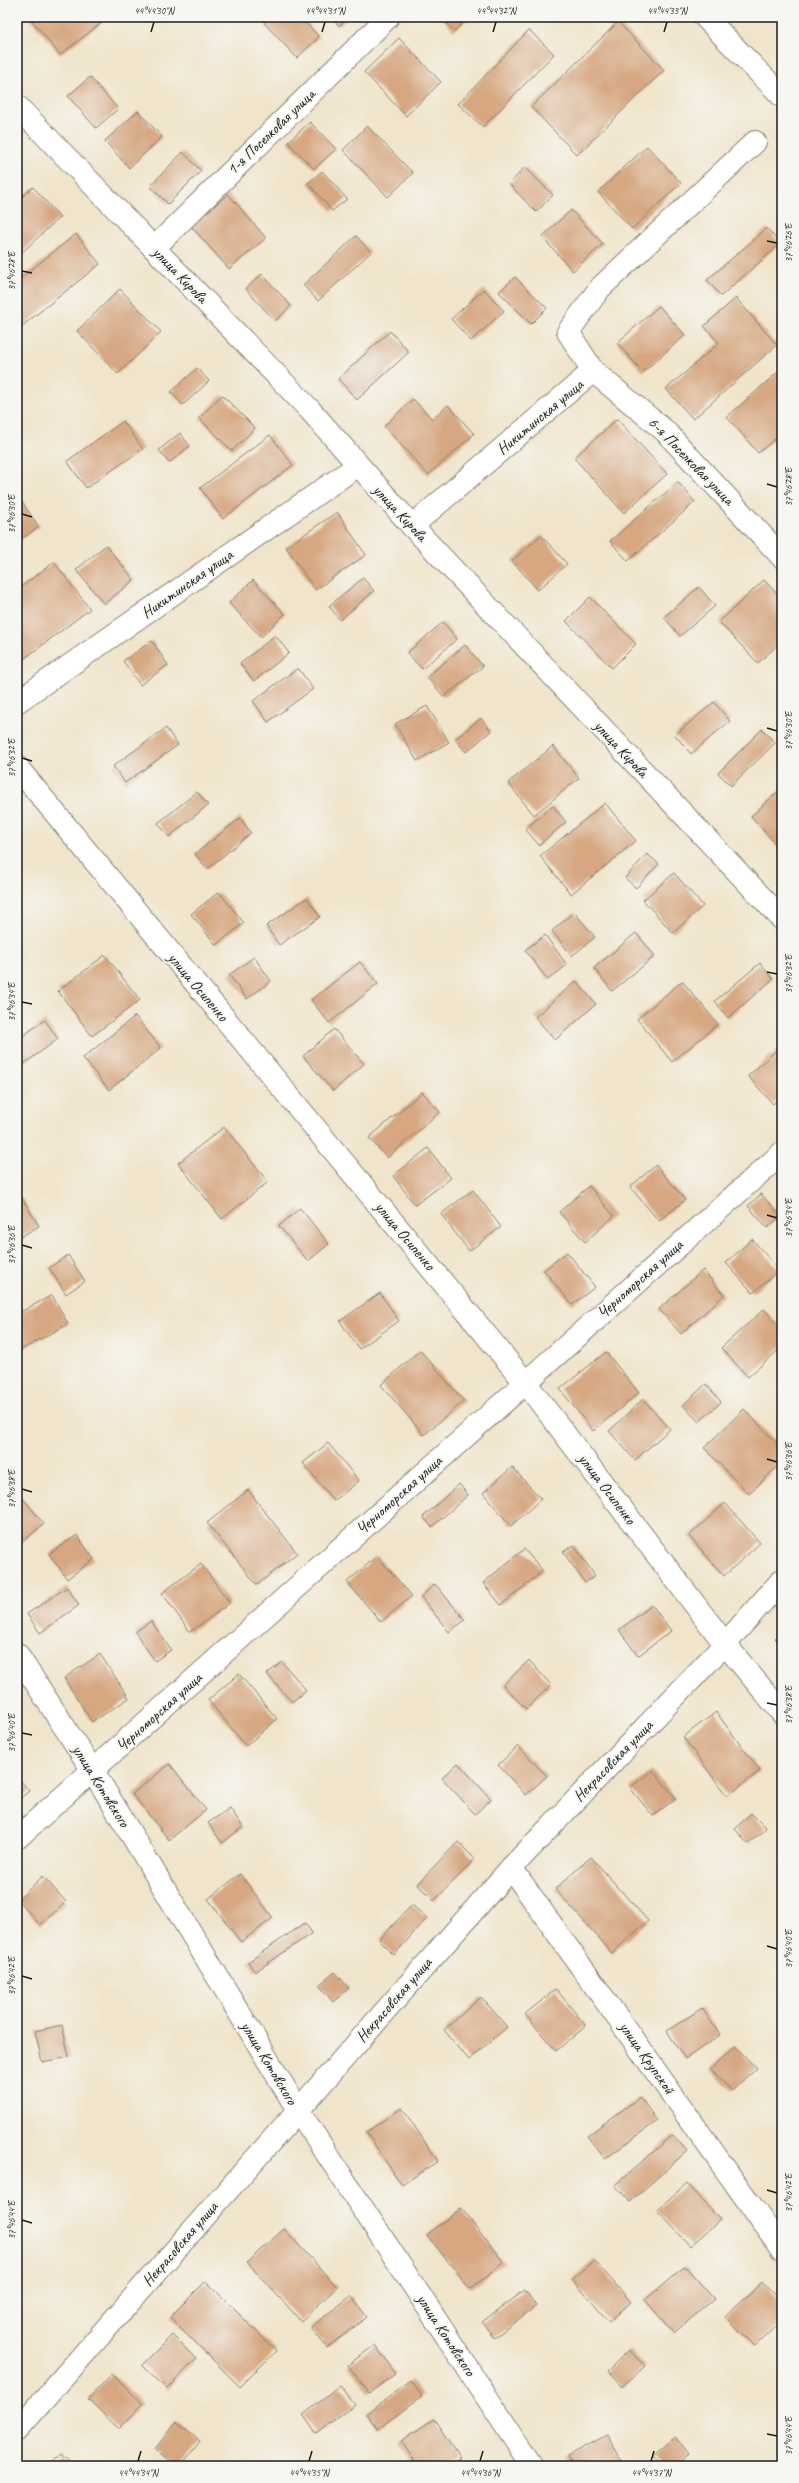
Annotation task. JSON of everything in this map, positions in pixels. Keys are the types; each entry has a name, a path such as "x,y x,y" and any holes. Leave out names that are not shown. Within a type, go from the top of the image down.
{"street":[{"name":"1-я Поселковая улица","path":"154,248 388,17"},
{"path":"705,17 782,96"},
{"name":"улица Кирова","path":"17,106 310,410 357,466 412,526 782,919"},
{"name":"Никитинская улица","path":"412,526 593,371 568,332 600,288 755,142"},
{"name":"6-я Поселковая улица","path":"593,371 665,431 782,558"},
{"name":"Никитинская улица","path":"17,702 357,466"},
{"name":"улица Осипенко","path":"17,767 525,1382 725,1644 782,1714"},
{"name":"Черноморская улица","path":"17,1838 782,1153"},
{"name":"Некрасовская улица","path":"17,2430 511,1868 725,1644 782,1580"},
{"name":"улица Котовского","path":"17,1654 93,1771 298,2110 532,2466"},
{"name":"улица Крупской","path":"511,1868 782,2249"}],"building":[{"path":"29,17 101,17 104,21 60,55"},
{"path":"270,17 301,17 319,37 297,58 264,23"},
{"path":"331,17 350,17 339,26"},
{"path":"441,17 470,17 454,31"},
{"path":"618,22 664,70 577,155 531,107"},
{"path":"529,30 554,54 483,127 458,104"},
{"path":"399,38 441,82 406,116 364,72"},
{"path":"90,77 118,109 96,128 68,96"},
{"path":"138,111 162,137 129,168 105,141"},
{"path":"310,122 336,149 314,169 288,142"},
{"path":"367,126 413,173 388,197 343,150"},
{"path":"647,146 681,183 632,229 598,192"},
{"path":"183,152 201,171 168,204 150,186"},
{"path":"525,167 553,195 536,212 509,184"},
{"path":"322,171 347,199 332,211 308,183"},
{"path":"33,187 60,217 17,257 17,201"},
{"path":"228,194 266,238 229,269 191,226"},
{"path":"571,210 603,244 573,271 542,237"},
{"path":"767,228 780,244 721,296 707,280"},
{"path":"76,234 100,264 22,326 17,319 17,281"},
{"path":"356,236 371,252 318,301 303,285"},
{"path":"262,274 291,306 275,321 246,289"},
{"path":"515,277 547,308 531,324 499,292"},
{"path":"120,289 161,332 118,374 77,331"},
{"path":"484,289 504,311 471,341 451,319"},
{"path":"736,298 777,345 693,419 666,389 719,343 704,326"},
{"path":"659,306 685,335 643,372 617,343"},
{"path":"390,331 409,352 357,400 338,379"},
{"path":"197,368 209,381 183,405 171,392"},
{"path":"777,373 782,379 782,433 758,453 727,417"},
{"path":"222,395 255,428 232,451 199,418"},
{"path":"413,399 432,419 448,405 474,434 428,475 384,426"},
{"path":"617,419 667,474 624,513 574,458"},
{"path":"123,421 143,449 86,488 67,461"},
{"path":"180,433 190,446 169,463 159,450"},
{"path":"270,435 293,465 223,519 200,488"},
{"path":"678,482 695,502 628,561 610,541"},
{"path":"22,502 39,527 17,542 17,506"},
{"path":"337,512 366,555 315,590 286,547"},
{"path":"541,535 567,564 538,590 512,561"},
{"path":"106,545 134,580 104,604 76,570"},
{"path":"54,562 90,609 20,662 17,658 17,590"},
{"path":"363,578 374,591 340,620 329,606"},
{"path":"253,580 285,614 261,637 229,603"},
{"path":"764,580 782,599 782,641 758,663 719,622"},
{"path":"699,587 715,606 680,636 664,617"},
{"path":"590,597 636,644 612,668 566,621"},
{"path":"443,622 457,639 422,669 407,653"},
{"path":"275,635 289,653 254,681 240,664"},
{"path":"152,641 168,665 140,685 123,661"},
{"path":"465,645 483,666 444,697 427,677"},
{"path":"298,668 313,689 268,722 253,701"},
{"path":"714,702 730,721 691,754 675,735"},
{"path":"427,706 449,742 417,761 395,724"},
{"path":"481,718 491,731 466,752 455,739"},
{"path":"166,728 178,745 125,783 113,766"},
{"path":"762,729 775,743 731,786 718,773"},
{"path":"553,746 579,778 534,815 508,783"},
{"path":"782,788 782,852 751,816"},
{"path":"197,792 208,805 169,837 158,823"},
{"path":"605,803 636,841 571,894 540,856"},
{"path":"553,806 566,822 539,845 525,829"},
{"path":"240,818 251,833 207,869 195,854"},
{"path":"647,854 659,864 636,888 625,878"},
{"path":"674,873 703,906 673,933 643,900"},
{"path":"219,892 244,923 216,945 191,914"},
{"path":"307,898 320,917 279,945 266,926"},
{"path":"574,912 595,937 572,956 552,931"},
{"path":"636,933 655,956 612,991 594,968"},
{"path":"545,935 567,965 548,980 525,950"},
{"path":"105,955 140,1000 92,1036 58,991"},
{"path":"254,957 271,981 247,999 229,975"},
{"path":"360,962 378,984 329,1023 311,1000"},
{"path":"760,963 773,979 728,1018 715,1001"},
{"path":"576,981 596,1004 555,1040 535,1017"},
{"path":"682,981 718,1024 672,1062 637,1019"},
{"path":"135,1016 161,1048 109,1090 83,1058"},
{"path":"45,1020 58,1039 21,1066 17,1060 17,1040"},
{"path":"334,1029 364,1064 333,1091 303,1056"},
{"path":"782,1045 782,1096 773,1104 748,1076"},
{"path":"422,1092 440,1112 387,1158 369,1138"},
{"path":"224,1127 268,1182 222,1219 178,1163"},
{"path":"428,1148 451,1178 415,1205 393,1176"},
{"path":"656,1165 685,1200 659,1221 630,1187"},
{"path":"589,1186 614,1216 585,1242 559,1212"},
{"path":"473,1190 501,1227 469,1251 441,1214"},
{"path":"761,1194 781,1216 767,1228 748,1206"},
{"path":"22,1198 39,1226 17,1239 17,1201"},
{"path":"300,1208 329,1244 308,1261 279,1226"},
{"path":"752,1239 779,1270 753,1293 726,1263"},
{"path":"567,1252 595,1287 572,1305 544,1270"},
{"path":"68,1255 85,1281 66,1294 49,1268"},
{"path":"703,1270 724,1295 681,1334 659,1309"},
{"path":"380,1293 399,1321 359,1349 340,1321"},
{"path":"52,1295 68,1324 17,1352 17,1314"},
{"path":"764,1309 782,1329 782,1347 748,1377 721,1348"},
{"path":"420,1350 464,1401 424,1435 381,1385"},
{"path":"606,1352 639,1393 593,1431 560,1389"},
{"path":"706,1384 721,1402 699,1422 683,1405"},
{"path":"643,1399 670,1429 635,1460 609,1431"},
{"path":"744,1409 782,1449 782,1462 749,1494 704,1448"},
{"path":"328,1443 359,1481 334,1501 303,1463"},
{"path":"512,1467 541,1499 511,1526 483,1493"},
{"path":"459,1484 468,1495 432,1527 423,1517"},
{"path":"248,1490 297,1553 257,1585 207,1523"},
{"path":"17,1491 44,1524 17,1546"},
{"path":"725,1503 760,1543 724,1576 689,1536"},
{"path":"77,1535 94,1559 67,1579 49,1554"},
{"path":"574,1545 595,1576 585,1583 563,1552"},
{"path":"524,1549 543,1571 501,1605 483,1583"},
{"path":"377,1556 412,1596 381,1622 347,1582"},
{"path":"201,1564 230,1603 190,1632 162,1593"},
{"path":"435,1584 465,1620 449,1632 421,1597"},
{"path":"67,1587 79,1605 40,1633 27,1614"},
{"path":"652,1605 671,1631 638,1656 619,1630"},
{"path":"151,1621 171,1650 155,1661 135,1632"},
{"path":"782,1632 782,1646 775,1638"},
{"path":"100,1654 129,1698 92,1722 64,1678"},
{"path":"529,1660 551,1685 526,1709 503,1685"},
{"path":"282,1662 306,1690 292,1702 267,1674"},
{"path":"239,1674 277,1719 246,1746 208,1700"},
{"path":"716,1712 760,1771 727,1796 683,1737"},
{"path":"518,1746 547,1776 526,1795 498,1765"},
{"path":"458,1763 491,1799 475,1814 442,1778"},
{"path":"170,1764 206,1810 169,1840 132,1794"},
{"path":"652,1770 676,1798 653,1816 630,1788"},
{"path":"17,1776 29,1791 17,1801"},
{"path":"230,1808 243,1827 222,1843 208,1823"},
{"path":"751,1813 766,1828 748,1844 735,1829"},
{"path":"458,1842 475,1859 434,1901 417,1884"},
{"path":"591,1857 648,1921 612,1953 555,1889"},
{"path":"240,1874 273,1918 241,1942 208,1899"},
{"path":"43,1876 66,1902 40,1925 18,1900"},
{"path":"412,1905 427,1918 394,1955 379,1940"},
{"path":"305,1923 312,1933 255,1972 248,1962"},
{"path":"335,1972 349,1988 333,2002 319,1985"},
{"path":"556,1989 586,2026 556,2051 525,2014"},
{"path":"481,1997 507,2027 469,2060 444,2030"},
{"path":"702,2008 720,2035 685,2059 667,2031"},
{"path":"62,2025 69,2057 42,2062 35,2031"},
{"path":"735,2046 756,2068 732,2091 711,2069"},
{"path":"640,2097 657,2121 605,2159 587,2136"},
{"path":"402,2108 438,2161 402,2185 366,2132"},
{"path":"673,2135 687,2151 630,2202 615,2185"},
{"path":"687,2183 720,2220 690,2246 657,2210"},
{"path":"461,2208 504,2263 470,2289 427,2235"},
{"path":"284,2229 337,2287 301,2321 247,2262"},
{"path":"594,2260 631,2302 609,2322 572,2279"},
{"path":"685,2266 714,2299 674,2333 645,2300"},
{"path":"206,2281 276,2351 240,2387 170,2317"},
{"path":"762,2282 782,2303 782,2320 755,2346 725,2316"},
{"path":"525,2290 536,2306 494,2338 482,2322"},
{"path":"351,2296 367,2317 327,2348 311,2327"},
{"path":"172,2335 196,2359 167,2389 142,2365"},
{"path":"375,2345 396,2374 369,2393 348,2365"},
{"path":"629,2350 645,2366 622,2387 607,2371"},
{"path":"112,2374 143,2404 119,2429 88,2399"},
{"path":"411,2381 422,2396 378,2429 366,2414"},
{"path":"340,2386 355,2405 317,2434 303,2415"},
{"path":"434,2419 460,2458 448,2466 418,2466 401,2441"},
{"path":"176,2422 200,2441 181,2466 176,2466 155,2449"},
{"path":"607,2435 624,2466 573,2466 568,2456"},
{"path":"675,2437 689,2455 675,2466 663,2466 654,2455"},
{"path":"61,2454 74,2466 49,2466"}]}
